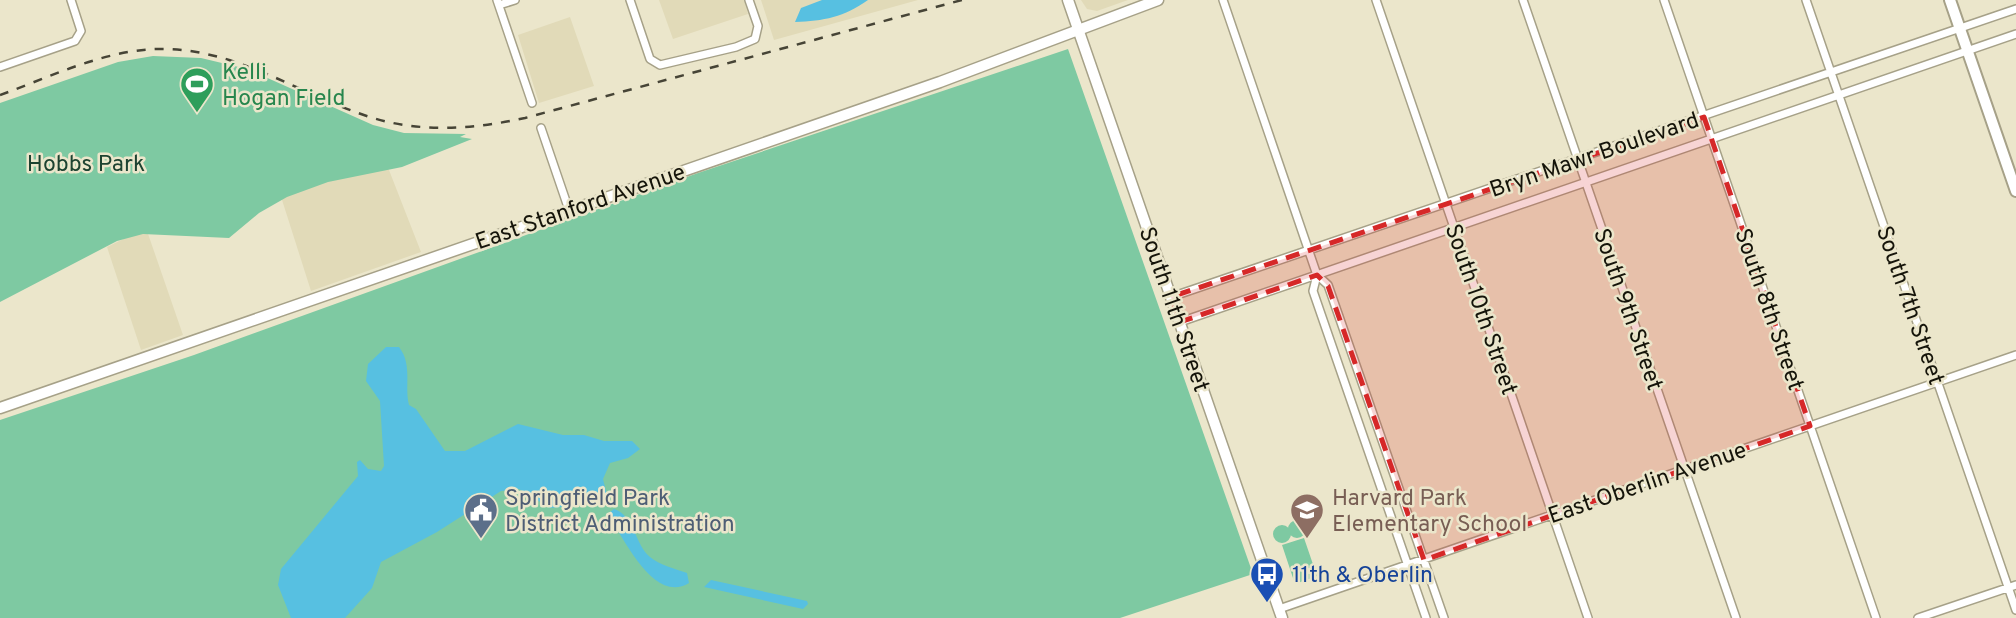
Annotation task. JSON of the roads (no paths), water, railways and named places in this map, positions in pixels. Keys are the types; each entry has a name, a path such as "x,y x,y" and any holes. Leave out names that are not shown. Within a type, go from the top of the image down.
{"main road":[{"name":"South 11th Street","path":"1068,0 1280,614"},
{"name":"East Stanford Avenue","path":"0,408 940,82 1158,0"},
{"path":"1950,0 2016,191"}],"street":[{"path":"0,67 80,37 80,26 71,0"},
{"path":"515,0 498,3 532,103"},
{"path":"630,0 654,64 737,47 755,39 758,26 749,0"},
{"path":"1223,0 1308,251 1317,275 1328,285 1444,618"},
{"name":"South 10th Street","path":"1376,0 1588,618"},
{"name":"South 9th Street","path":"1523,0 1735,618"},
{"name":"South 8th Street","path":"1664,0 1876,618"},
{"name":"South 7th Street","path":"1806,0 1938,383 2012,587 2016,610"},
{"name":"Bryn Mawr Boulevard","path":"1171,297 2016,9"},
{"name":"Bryn Mawr Boulevard","path":"1180,322 2016,34"},
{"path":"541,128 569,210"},
{"path":"1317,275 1313,290 1426,618"},
{"name":"East Oberlin Avenue","path":"1280,614 1408,565 2016,355"},
{"path":"1918,618 2012,587"}],"water":[{"path":"822,0 868,0 833,17 795,22 801,8"},
{"path":"386,347 399,347 403,354 407,368 409,405 416,409 445,451 465,451 518,424 563,435 584,435 604,441 632,441 640,449 628,458 610,463 603,479 607,495 593,504 550,508 519,489 501,491 437,532 381,562 372,588 345,618 291,618 278,585 281,569 358,476 357,462 360,460 368,469 381,471 384,466 380,401 366,381 368,364"},
{"path":"614,509 631,524 650,557 663,565 687,573 689,583 677,587 665,585 653,578 633,555 611,520 609,513"},
{"path":"711,580 807,601 808,604 803,609 704,587"}],"railway":[{"path":"0,95 103,58 168,49 196,52 248,66 347,109 392,123 468,127 525,118 962,0"}],"place":[{"name":"Kelli Hogan Field","path":"197,114"},
{"name":"Springfield Park District Administration","path":"481,540"},
{"name":"Harvard Park Elementary School","path":"1307,540"},
{"name":"11th & Oberlin","path":"1267,604"}],"park label":[{"name":"Hobbs Park","path":"86,163"}]}
